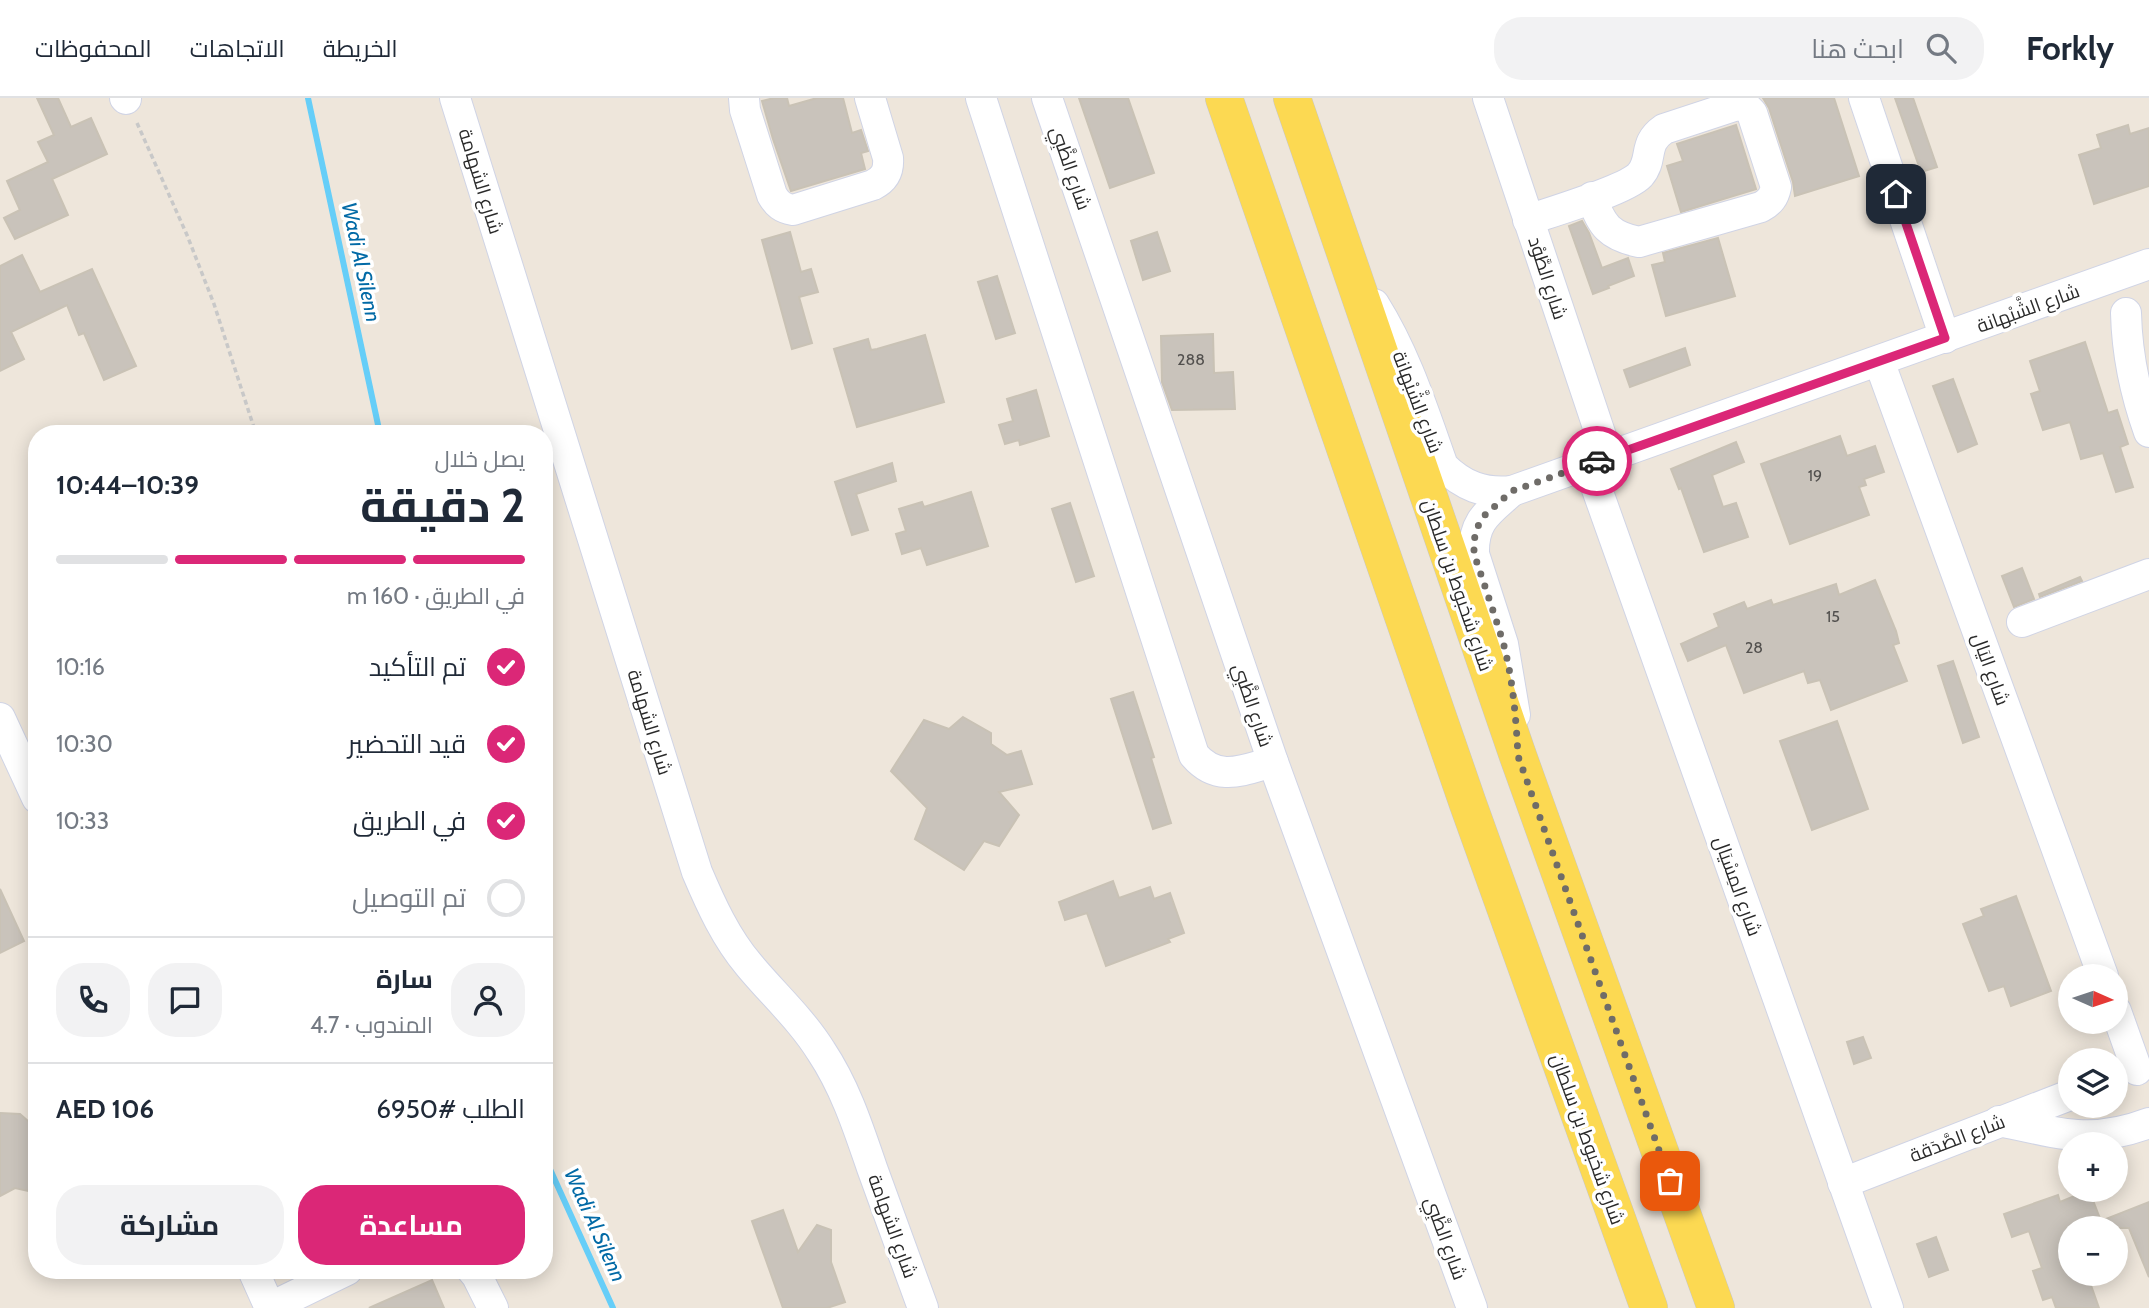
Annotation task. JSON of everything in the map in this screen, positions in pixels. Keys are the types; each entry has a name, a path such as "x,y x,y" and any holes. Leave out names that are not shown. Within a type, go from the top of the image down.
{"main road":[{"name":"شارع شخبوط بن سلطان","path":"1224,98 1468,804 1649,1308"},
{"name":"شارع شخبوط بن سلطان","path":"1292,98 1518,756 1716,1308"}],"street":[{"name":"شارع الشهامة","path":"455,98 698,872 719,920 733,943 822,1051 841,1084 923,1308"},
{"path":"744,98 745,110 772,195 776,203 793,210 873,185 886,175 888,158 870,98"},
{"path":"981,98 1194,755 1208,768 1224,773 1273,762"},
{"name":"شارع الظَّبِي","path":"1047,98 1273,762 1472,1308"},
{"name":"شارع الطَّوْد","path":"1488,98 1528,220 1598,460"},
{"path":"1864,98 1945,338"},
{"path":"1528,220 1592,197 1626,186 1640,176 1653,139 1664,129 1737,105 1746,107 1752,113 1776,187 1769,203 1760,207 1639,242 1623,239 1608,230 1598,216 1592,197"},
{"name":"شارع الشَّبْهانة","path":"1351,273 1370,298 1399,347 1443,466 1467,485 1497,493 1512,491 2149,264"},
{"path":"2114,277 2126,313 2135,330 2149,339"},
{"path":"2126,313 2132,378 2149,432"},
{"name":"شارع اليَال","path":"1879,361 2099,964"},
{"name":"شارع المِسْيَال","path":"1598,460 1843,1183 1888,1308"},
{"name":"شارع الشَّبْهانة","path":"1512,491 1485,515 1478,526 1474,554 1509,671 1518,756"},
{"path":"2022,622 2149,574"},
{"path":"3,732 28,781"},
{"path":"2123,1034 2134,1071"},
{"name":"شارع الصَّدَقة","path":"1843,1183 2058,1099"},
{"path":"1999,1121 2076,1136 2125,1132 2149,1123"},
{"path":"257,1279 269,1308 329,1279"},
{"path":"479,1279 494,1308"}],"path":[{"path":"126,98 192,246 222,326 253,425"}],"building":[{"path":"37,98 58,98 71,127 91,118 107,154 52,179 68,215 15,239 4,218 20,210 7,181 48,162 38,142 54,135"},
{"path":"787,98 789,106 817,98 843,98 852,133 861,130 868,151 861,153 865,169 791,191 762,101"},
{"path":"1079,98 1128,98 1154,173 1110,188"},
{"path":"1763,98 1834,98 1859,176 1795,196 1769,108"},
{"path":"1895,98 1913,98 1937,167 1921,172"},
{"path":"1736,125 1756,189 1681,212 1667,166 1683,161 1677,144"},
{"path":"2128,125 2130,134 2149,128 2149,186 2094,204 2079,155 2101,148 2097,135"},
{"path":"1582,221 1602,268 1628,258 1634,276 1593,294 1569,226"},
{"path":"790,232 801,272 811,269 818,292 799,297 812,343 792,349 762,240"},
{"path":"1157,232 1170,271 1143,280 1131,241"},
{"path":"1718,238 1735,296 1666,316 1652,265 1665,262 1663,253"},
{"path":"22,255 40,292 92,269 136,366 104,380 84,333 79,335 67,305 11,332 24,359 0,371 0,266"},
{"path":"997,276 1015,333 996,339 978,282"},
{"path":"1213,334 1214,373 1233,372 1235,409 1172,410 1162,382 1161,336"},
{"path":"925,335 944,402 857,427 834,349 868,339 871,350"},
{"path":"2085,342 2108,413 2117,410 2128,444 2120,447 2133,487 2116,492 2103,453 2081,459 2070,422 2043,430 2031,394 2040,391 2030,361"},
{"path":"1685,348 1690,365 1630,387 1624,370"},
{"path":"1953,379 1977,444 1958,452 1933,386"},
{"path":"1036,390 1049,436 1020,445 1019,440 1005,444 999,425 1013,421 1007,399"},
{"path":"1840,436 1847,456 1875,446 1884,472 1864,479 1866,485 1859,487 1869,515 1790,544 1761,464"},
{"path":"1736,442 1744,462 1712,475 1723,507 1736,503 1748,537 1704,552 1681,488 1679,489 1671,469"},
{"path":"892,463 896,481 856,494 868,530 852,535 835,482"},
{"path":"971,492 988,546 927,565 921,548 902,554 896,534 906,531 899,509 922,502 924,507"},
{"path":"1070,503 1094,576 1076,582 1052,509"},
{"path":"2022,568 2034,599 2014,607 2002,576"},
{"path":"2080,577 2082,581 2040,597 2039,594"},
{"path":"1875,580 1896,631 1899,643 1893,645 1907,681 1831,710 1820,680 1808,683 1804,671 1744,693 1726,645 1688,661 1681,644 1719,627 1714,614 1744,602 1747,609 1771,600 1773,605 1836,584 1839,595"},
{"path":"1953,661 1979,737 1963,743 1938,666"},
{"path":"1133,692 1171,823 1153,829 1111,699"},
{"path":"963,717 991,733 991,744 1007,755 1021,751 1032,784 999,792 1019,815 999,846 984,841 964,870 915,839 927,808 891,771 924,720 949,729"},
{"path":"1837,721 1868,809 1812,830 1780,741"},
{"path":"1113,881 1119,898 1150,887 1154,899 1170,893 1184,933 1168,939 1170,942 1106,966 1087,913 1065,920 1059,902"},
{"path":"0,889 24,941 0,953"},
{"path":"2016,896 2051,991 2011,1006 2004,986 1989,991 1963,924 1984,916 1981,909"},
{"path":"1863,1037 1871,1058 1854,1064 1847,1042"},
{"path":"0,1113 20,1114 28,1121 28,1191 15,1188 0,1196"},
{"path":"2058,1195 2058,1202 2094,1202 2099,1216 2058,1216 2058,1286 2091,1286 2099,1308 2056,1308 2052,1297 2043,1300 2033,1271 2042,1268 2029,1231 2012,1237 2004,1214"},
{"path":"2149,1202 2149,1277 2129,1228 2128,1216 2114,1216"},
{"path":"783,1210 798,1252 817,1225 831,1230 831,1262 845,1302 827,1308 783,1308 752,1221"},
{"path":"1936,1237 1948,1270 1929,1277 1917,1244"},
{"path":"432,1280 444,1308 369,1308"}],"waterway":[{"name":"Wadi Al Silenn","path":"308,98 378,425"},
{"name":"Wadi Al Silenn","path":"553,1176 613,1308"}],"way so far":[{"path":"1597,461 1512,491 1485,515 1478,526 1474,554 1509,671 1518,756 1670,1181"}],"route":[{"path":"1597,461 1945,338 1896,194"}]}
